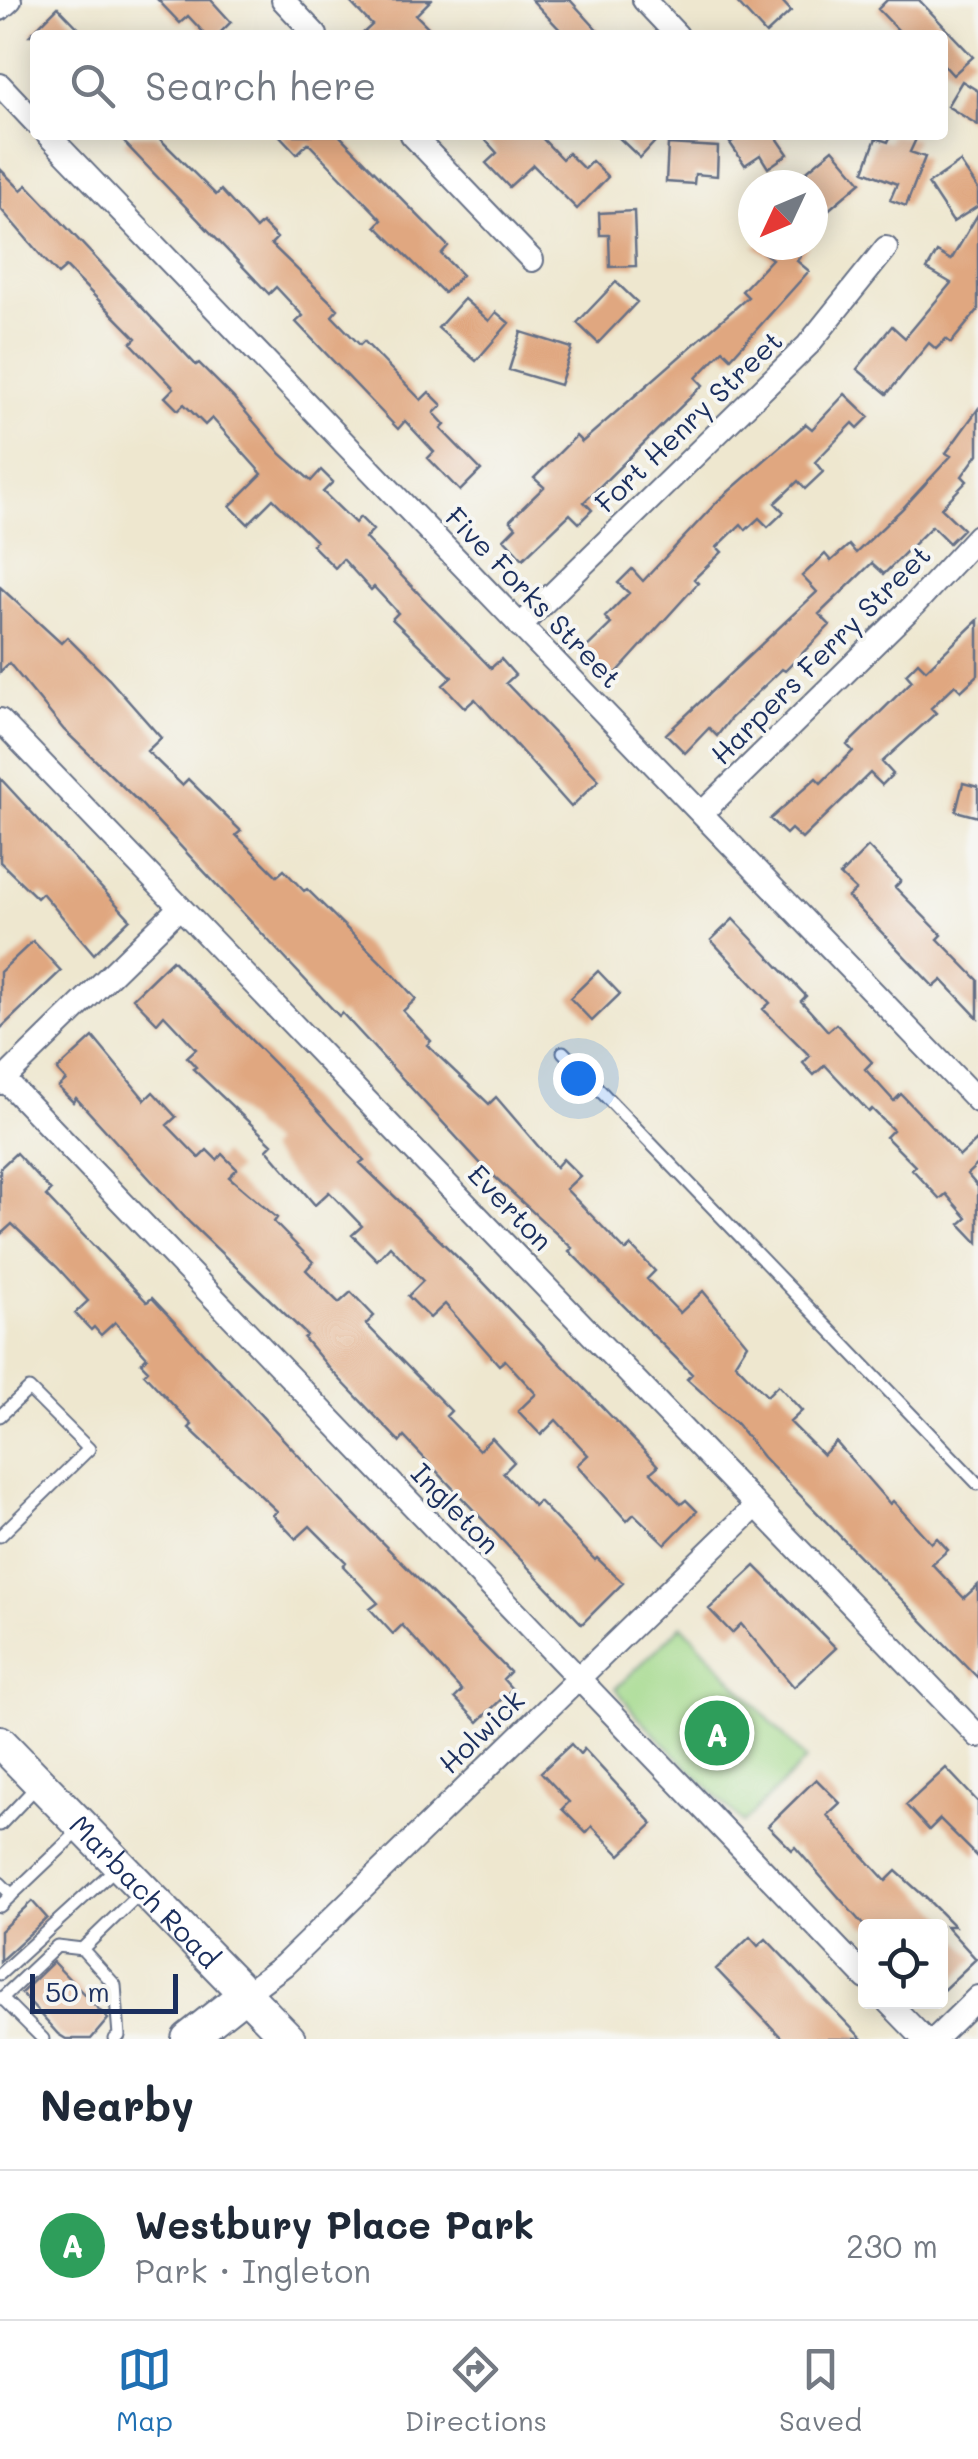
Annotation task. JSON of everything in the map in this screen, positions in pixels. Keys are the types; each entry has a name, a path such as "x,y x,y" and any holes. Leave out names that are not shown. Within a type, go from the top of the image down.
{"main road":[{"name":"Marbach Road","path":"0,1742 289,2039"},
{"path":"188,2039 244,1994"}],"street":[{"path":"0,10 10,0"},
{"path":"283,0 311,30"},
{"path":"644,0 672,30"},
{"path":"0,85 30,117"},
{"name":"Five Forks Street","path":"53,140 978,1101"},
{"path":"417,140 532,260"},
{"name":"Fort Henry Street","path":"520,626 808,345 886,248"},
{"name":"Harpers Ferry Street","path":"702,813 913,606 978,536"},
{"name":"Everton","path":"0,720 978,1736"},
{"path":"2,1081 180,906"},
{"name":"Ingleton","path":"2,1081 858,1970"},
{"name":"Holwick","path":"244,1994 284,1965 756,1506"},
{"path":"935,2039 978,1997"},
{"path":"895,2009 924,2039"}],"lane":[{"path":"563,1052 978,1484"},
{"path":"0,1416 29,1389 89,1450 0,1536"},
{"path":"0,1824 40,1783"},
{"path":"0,1906 83,1828"},
{"path":"0,1974 119,1865"},
{"path":"0,1883 12,1895"},
{"path":"82,1949 143,1890"},
{"path":"45,1934 57,1946 82,1949 115,1986 119,2036 115,2039"},
{"path":"42,2039 2,1998 57,1946"}],"green space":[{"path":"682,1625 806,1760 743,1823 635,1714 616,1688"}],"building":[{"path":"158,0 211,0 231,22 223,30 201,30 188,16 180,23"},
{"path":"348,0 431,0 416,15 431,30 366,30 372,25"},
{"path":"532,0 570,0 597,30 560,30"},
{"path":"735,0 781,0 791,11 770,30 762,30"},
{"path":"887,0 919,0 947,30 898,30 878,9"},
{"path":"58,7 80,30 35,30"},
{"path":"948,31 973,57 953,75 948,70"},
{"path":"962,81 978,91 978,125 948,107"},
{"path":"161,140 216,195 221,190 256,229 262,223 277,238 271,244 338,309 332,316 360,345 364,341 421,400 429,392 442,405 434,413 445,425 441,429 481,470 460,491 428,458 434,452 405,421 398,429 296,322 303,316 276,287 269,294 124,142"},
{"path":"284,140 344,140 448,246 441,254 462,275 444,293 376,226 382,220 308,143 297,154"},
{"path":"485,140 544,140 562,159 568,153 584,169 592,161 608,177 577,209 533,165 509,187 486,163 497,153"},
{"path":"621,140 656,140 640,158"},
{"path":"778,140 788,154 768,168 760,155 745,165 730,143"},
{"path":"875,140 916,140 910,152 925,157 906,206 890,200 897,184 864,171"},
{"path":"668,144 718,147 717,176 695,174 694,184 666,182"},
{"path":"833,149 861,182 828,210 828,170 808,170"},
{"path":"960,162 978,189 978,206 953,222 928,184"},
{"path":"0,169 21,190 27,185 196,365 199,363 233,397 281,454 311,481 321,470 333,482 323,492 355,523 360,517 373,530 365,538 491,668 501,659 515,675 506,683 599,780 571,807 475,699 465,708 443,685 452,677 392,619 398,613 343,559 335,568 312,545 316,541 273,499 248,524 230,506 262,474 212,418 205,425 184,404 178,410 165,397 174,388 131,343 136,338 66,267 58,274 0,208"},
{"path":"634,211 636,266 610,267 609,235 600,235 599,213"},
{"path":"978,214 978,310 951,343 946,339 936,349 929,343 887,394 857,369 892,326 905,338 951,283 927,269 937,252 951,260"},
{"path":"771,260 798,260 809,271 731,358 723,350 696,378 703,385 584,502 592,510 579,523 570,514 523,559 504,539 516,527 510,520 544,487 534,478 576,436 582,442 748,297 742,291"},
{"path":"616,282 637,302 598,343 577,323"},
{"path":"464,299 489,321 496,312 509,323 476,361 438,328"},
{"path":"521,332 572,348 560,385 509,370"},
{"path":"845,394 869,417 858,428 853,423 815,462 823,472 805,489 798,481 775,503 784,512 768,527 759,518 746,530 741,524 717,547 722,552 694,579 698,583 612,678 584,650 611,624 605,617 629,593 618,583 632,569 643,581 719,500 806,424 812,429"},
{"path":"978,409 978,454 962,476 967,481 941,508 963,529 949,543 932,526 884,574 872,563 819,614 830,625 785,671 782,669 717,736 709,728 685,753 666,734 817,592 802,576 825,554 831,561 849,545 856,553 902,509 951,456 946,453"},
{"path":"0,587 61,643 67,637 109,679 161,738 147,751 182,785 188,779 241,831 236,835 277,876 284,870 304,891 307,889 393,974 416,999 403,1011 431,1041 427,1045 489,1104 496,1097 556,1167 563,1159 580,1176 566,1189 626,1251 631,1246 655,1271 647,1279 680,1313 703,1291 747,1344 735,1363 767,1396 778,1385 802,1411 790,1422 823,1455 836,1442 890,1504 893,1501 931,1543 937,1538 948,1550 932,1564 964,1598 978,1585 978,1678 763,1457 737,1424 687,1379 692,1374 569,1251 572,1248 483,1166 342,1013 339,1016 141,804 64,730 9,663 0,672"},
{"path":"978,620 978,675 961,691 955,685 931,708 936,713 882,762 893,774 882,785 870,773 802,839 791,829 786,834 770,819 816,778 821,783 853,751 847,745 912,681 906,674 918,662 926,670"},
{"path":"0,778 130,919 94,954 42,893 37,898 0,862"},
{"path":"963,783 978,787 978,817 956,811"},
{"path":"868,847 901,881 895,887 942,935 938,939 978,980 978,1018 942,980 934,987 848,897 856,890 840,875"},
{"path":"733,919 806,996 801,1001 828,1031 836,1024 872,1062 865,1069 894,1101 901,1094 960,1156 978,1139 978,1164 967,1174 978,1187 978,1243 960,1224 967,1218 946,1194 940,1199 886,1137 893,1130 872,1109 869,1112 825,1065 814,1075 803,1063 810,1056 763,1009 770,1003 711,940"},
{"path":"33,941 61,971 0,1029 0,972"},
{"path":"172,960 281,1070 364,1160 360,1163 481,1280 648,1455 658,1466 651,1472 681,1504 686,1500 697,1511 665,1544 634,1514 627,1521 577,1465 588,1455 556,1420 541,1435 518,1411 536,1394 505,1360 499,1365 445,1304 430,1318 408,1296 423,1281 390,1246 377,1260 352,1235 362,1226 329,1192 315,1205 267,1149 272,1144 193,1069 196,1067 187,1057 196,1049 164,1015 157,1023 133,998"},
{"path":"598,971 620,994 592,1021 570,998"},
{"path":"93,1037 145,1100 153,1092 176,1117 167,1125 199,1158 207,1150 217,1160 222,1154 237,1169 229,1177 277,1218 274,1222 313,1262 306,1270 339,1303 351,1292 374,1316 366,1324 451,1411 446,1416 479,1450 492,1438 514,1462 503,1473 534,1506 539,1501 595,1560 623,1583 582,1624 404,1437 400,1442 330,1369 304,1338 307,1335 190,1223 76,1098 73,1102 58,1087 66,1080 57,1070"},
{"path":"16,1153 51,1191 46,1196 147,1302 152,1298 339,1499 510,1672 503,1679 512,1689 478,1722 455,1698 462,1691 402,1625 393,1634 370,1609 378,1603 343,1566 346,1562 310,1526 296,1539 273,1515 277,1511 189,1428 192,1425 144,1374 148,1370 141,1363 147,1357 115,1322 101,1335 94,1327 91,1330 75,1313 88,1301 57,1267 12,1224 0,1235 0,1168"},
{"path":"755,1566 836,1648 794,1687 741,1624 732,1633 709,1609"},
{"path":"571,1744 580,1754 584,1749 653,1824 620,1855 592,1826 586,1833 562,1809 569,1802 541,1772"},
{"path":"946,1768 978,1802 978,1857 940,1819 929,1830 906,1805"},
{"path":"816,1779 840,1803 827,1815 886,1881 896,1871 947,1919 858,1919 795,1847 792,1850 768,1826"},
{"path":"32,1901 47,1918 0,1961 0,1931"},
{"path":"948,1928 976,1959 948,1985"},
{"path":"750,1937 758,1946 766,1939 862,2039 783,2039 716,1969"},
{"path":"53,1962 108,2019 91,2039 66,2039 58,2034 21,1993"}],"place":[{"name":"Westbury Place Park","path":"717,1733"}]}
